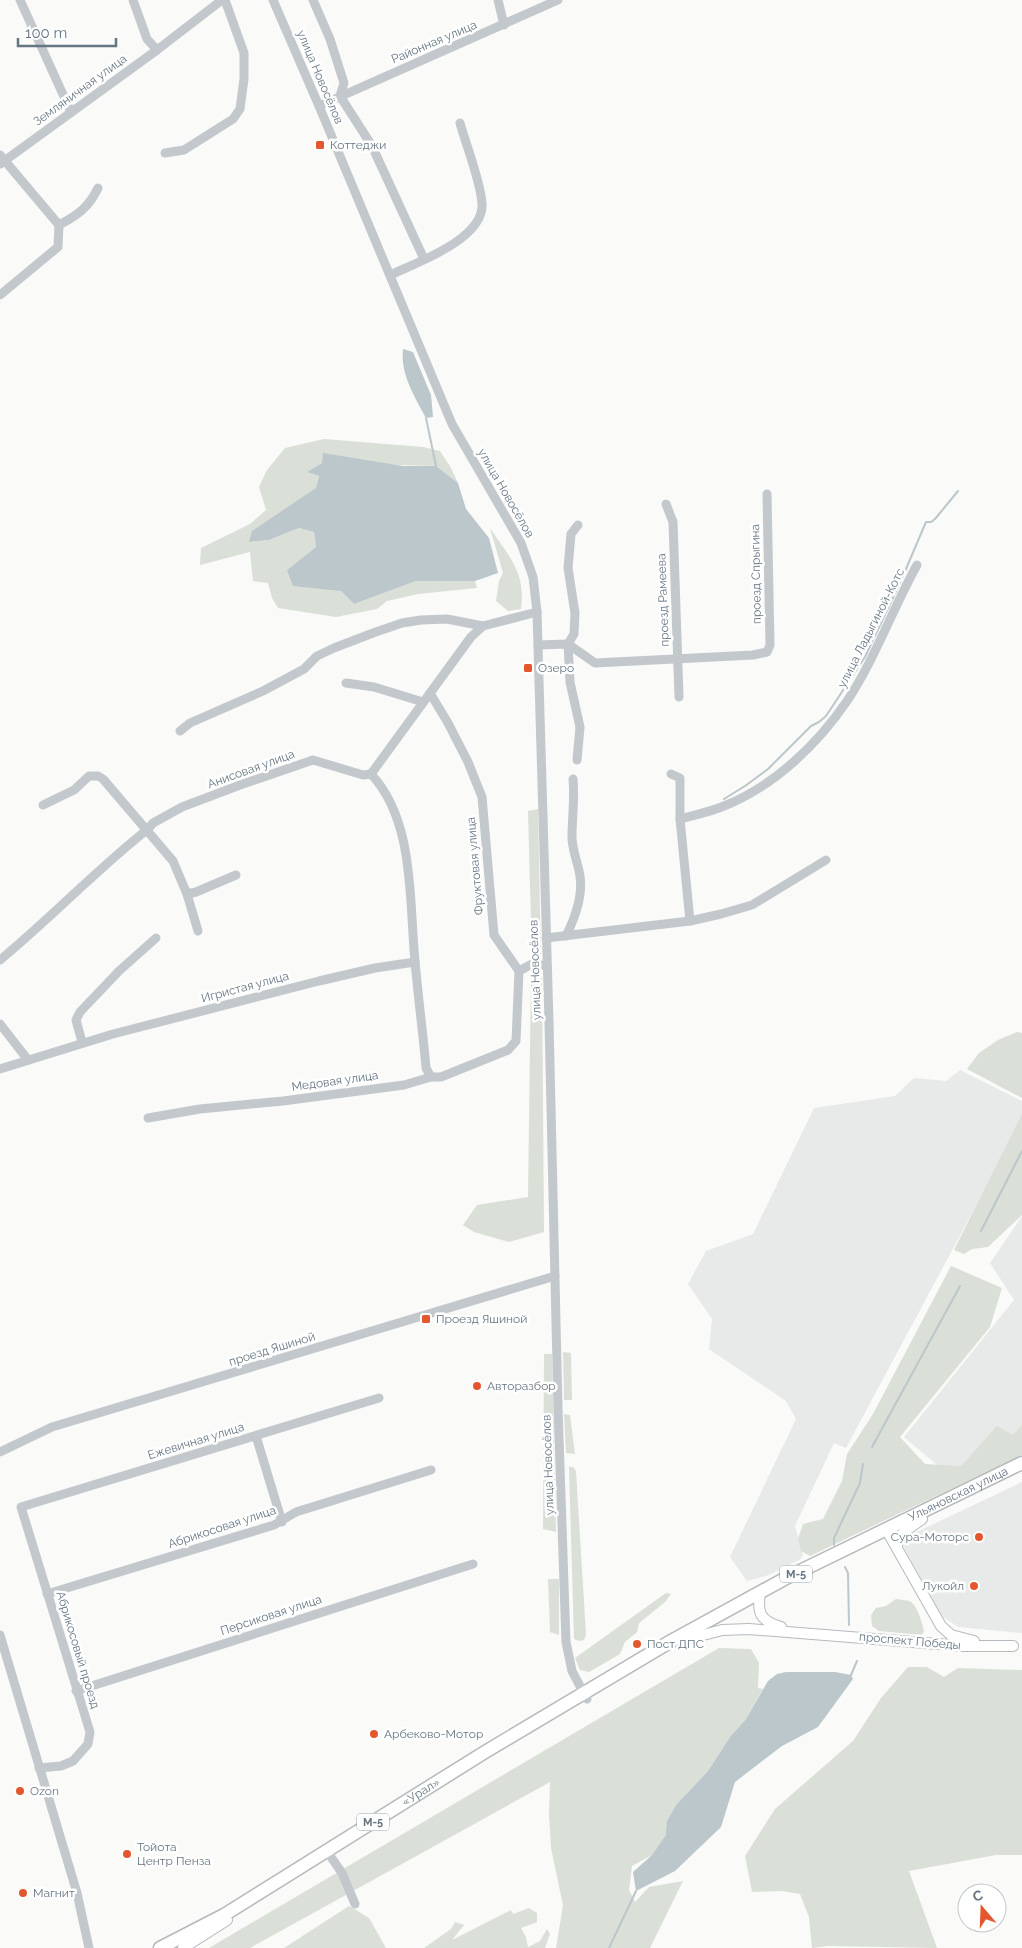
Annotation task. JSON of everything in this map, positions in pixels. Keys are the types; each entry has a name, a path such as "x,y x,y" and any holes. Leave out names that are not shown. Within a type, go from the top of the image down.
{"highway":[{"name":"Ульяновская улица","path":"606,1684 673,1640 1022,1464"},
{"name":"Ульяновская улица","path":"888,1532 922,1519 1022,1471"},
{"name":"Ульяновская улица","path":"606,1684 688,1640 759,1596"},
{"name":"«Урал»","path":"176,1948 227,1920 331,1857 606,1684"},
{"name":"«Урал»","path":"160,1948 224,1914 493,1747 586,1696"}],"main road":[{"path":"897,1549 896,1542 898,1537 922,1519"},
{"name":"проспект Победы","path":"888,1532 933,1615 946,1631 958,1638 1018,1646"},
{"name":"проспект Победы","path":"759,1596 760,1614 768,1622 807,1632"},
{"path":"926,1643 937,1637 938,1629 933,1615"},
{"name":"проспект Победы","path":"688,1640 711,1632 735,1629 807,1632 963,1646 1018,1646"},
{"path":"183,1948 227,1920"}],"street":[{"path":"20,0 71,112"},
{"path":"133,0 147,39 156,50"},
{"path":"165,153 184,150 233,119 240,109 244,79 244,53 224,0"},
{"name":"Земляничная улица","path":"2,160 224,0"},
{"name":"улица Новосёлов","path":"273,0 452,424 521,543 533,577 537,612 566,1642 570,1666 586,1696"},
{"name":"улица Новосёлов","path":"313,0 330,39 344,82 340,96 372,146 424,259"},
{"path":"498,0 504,25"},
{"name":"Районная улица","path":"319,106 558,0"},
{"path":"390,276 452,246 465,236 479,217 482,206 480,191 460,123"},
{"path":"0,295 58,247 59,225 2,160"},
{"path":"59,225 75,217 91,202 98,188"},
{"name":"проезд Спрыгина","path":"677,658 753,655 767,652 770,645 768,494"},
{"name":"проезд Рамеева","path":"666,504 673,522 679,696"},
{"path":"577,760 580,727 570,682 568,644 574,634 575,612 568,568 571,534 578,525"},
{"name":"улица Ладыгиной-Котс","path":"680,820 723,807 755,791 797,760 825,730 852,692 917,565"},
{"path":"431,1077 426,1068 406,849 395,812 377,780 371,774 471,637 484,626 537,612"},
{"path":"180,731 190,723 263,691 304,668 318,656 334,648 402,623 447,619 484,626"},
{"path":"538,645 568,644 595,663 677,658"},
{"path":"346,683 374,687 423,702"},
{"name":"Фруктовая улица","path":"430,693 468,762 482,797 494,935 519,971"},
{"name":"Анисовая улица","path":"0,960 59,909 111,859 148,829 152,823 182,808 240,785 313,760 363,775 371,774"},
{"path":"671,774 680,778 680,820 690,921"},
{"path":"43,805 74,790 89,776 98,776 148,829 149,834 173,861 187,894 198,931"},
{"path":"566,936 580,898 580,878 572,839 574,789 572,779"},
{"path":"546,938 690,921 752,906 826,860"},
{"path":"187,894 236,875"},
{"path":"82,1042 76,1020 80,1012 119,971 156,938"},
{"name":"Игристая улица","path":"0,1069 82,1042 318,981 375,968 415,962"},
{"path":"519,971 532,964 547,966"},
{"name":"Медовая улица","path":"148,1118 200,1109 275,1102 404,1085 431,1077 441,1077 508,1050 516,1041 519,971"},
{"path":"0,1024 28,1060"},
{"name":"проезд Яшиной","path":"0,1452 61,1424 138,1400 214,1380 555,1276"},
{"name":"Ежевичная улица","path":"21,1507 378,1398"},
{"path":"256,1436 282,1522"},
{"name":"Абрикосовая улица","path":"47,1594 282,1522 296,1512 431,1470"},
{"name":"Абрикосовый проезд","path":"21,1507 90,1732 88,1744 73,1761 61,1766 39,1768"},
{"name":"Персиковая улица","path":"76,1690 474,1564"},
{"path":"0,1635 77,1893 89,1948"},
{"path":"331,1857 342,1873 355,1904"}],"shaded area":[{"path":"403,349 413,352 431,395 433,417 426,418 413,393 406,376"},
{"path":"324,439 423,447 440,451 458,483 436,466 322,463 308,472 319,476 316,488 249,542 269,540 299,528 314,532 316,547 287,570 341,591 354,604 416,581 475,581 477,588 418,594 387,601 377,609 336,617 278,608 272,598 268,583 253,581 250,552 200,565 201,548 250,524 266,510 259,487 267,470 285,448"},
{"path":"323,453 403,466 436,466 458,483 466,509 489,538 498,573 475,581 416,581 354,604 341,591 293,586 287,570 316,547 314,532 299,528 269,540 249,542 252,531 316,488 319,476 307,472 322,463"},
{"path":"490,528 518,575 522,596 521,609 508,611 496,601 499,581 503,573"},
{"path":"538,809 541,960 532,960 528,811"},
{"path":"531,974 542,976 544,1232 509,1242 474,1232 463,1225 477,1205 528,1197"},
{"path":"1017,1032 1022,1033 1022,1098 967,1069 979,1053 998,1040"},
{"path":"960,1070 1022,1101 1022,1120 846,1448 834,1443 795,1526 803,1554 801,1559 769,1575 747,1581 730,1557 796,1419 786,1401 709,1349 712,1319 688,1284 706,1251 753,1234 814,1108 895,1096 914,1078 946,1081"},
{"path":"1022,1114 1022,1215 988,1247 972,1249 964,1254 954,1250"},
{"path":"1022,1216 1022,1432 950,1476 904,1437 1014,1300 990,1263"},
{"path":"951,1266 1002,1288 990,1327 900,1437 925,1464 961,1466 997,1426 1013,1435 1022,1425 1022,1455 810,1556 801,1551 798,1539 803,1524 823,1519 842,1481 847,1454 873,1414"},
{"path":"563,1352 571,1353 572,1400 564,1400"},
{"path":"544,1354 552,1354 556,1532 543,1529"},
{"path":"564,1414 570,1415 575,1454 566,1453"},
{"path":"569,1467 573,1467 576,1471 586,1635 584,1640 579,1641 574,1639"},
{"path":"1022,1482 1022,1633 958,1627 942,1616 900,1540"},
{"path":"548,1579 559,1579 559,1635 550,1632"},
{"path":"666,1593 671,1594 665,1602 639,1623 637,1632 625,1642 620,1654 589,1672 580,1670 575,1658"},
{"path":"896,1599 909,1601 915,1606 924,1632 921,1635 879,1631 872,1626 871,1615 876,1608 886,1606"},
{"path":"719,1648 751,1649 759,1663 758,1688 763,1689 746,1719 730,1737 708,1771 676,1805 667,1821 667,1835 652,1855 632,1866 629,1890 635,1902 649,1887 683,1881 650,1948 556,1948 563,1905 551,1848 550,1782 250,1948 209,1948"},
{"path":"908,1667 927,1667 944,1677 958,1668 1022,1670 1022,1855 996,1855 909,1871 937,1948 828,1946 812,1948 809,1917 800,1894 782,1891 752,1892 745,1856 775,1809 853,1741 881,1698"},
{"path":"786,1672 835,1672 851,1675 853,1679 818,1727 782,1746 735,1782 721,1827 675,1871 636,1891 633,1872 652,1855 666,1835 667,1821 676,1805 708,1771 730,1737 746,1719 768,1681 777,1674"},
{"path":"349,1906 369,1918 386,1948 284,1948"},
{"path":"529,1908 537,1913 537,1922 521,1928 526,1937 528,1947 540,1941 547,1929 550,1934 545,1948 424,1948 451,1929 455,1922 464,1925 452,1940 511,1910 513,1914"}],"waterway":[{"path":"426,418 436,466"},
{"path":"724,799 768,769 811,726 826,716 865,657 926,522 931,522 935,519 958,491"},
{"path":"981,1231 1022,1151"},
{"path":"872,1447 960,1286"},
{"path":"834,1545 834,1538 860,1483 863,1464"},
{"path":"845,1567 848,1573 849,1625"},
{"path":"851,1675 857,1661"},
{"path":"609,1948 636,1891"}],"place":[{"name":"Коттеджи","path":"320,145"},
{"name":"Озеро","path":"528,668"},
{"name":"Проезд Яшиной","path":"426,1319"},
{"name":"Авторазбор","path":"477,1386"},
{"name":"Сура-Моторс","path":"979,1537"},
{"name":"Лукойл","path":"974,1586"},
{"name":"Пост ДПС","path":"637,1644"},
{"name":"Арбеково-Мотор","path":"374,1734"},
{"name":"Ozon","path":"20,1791"},
{"name":"Тойота Центр Пенза","path":"127,1854"},
{"name":"Магнит","path":"23,1893"}]}
